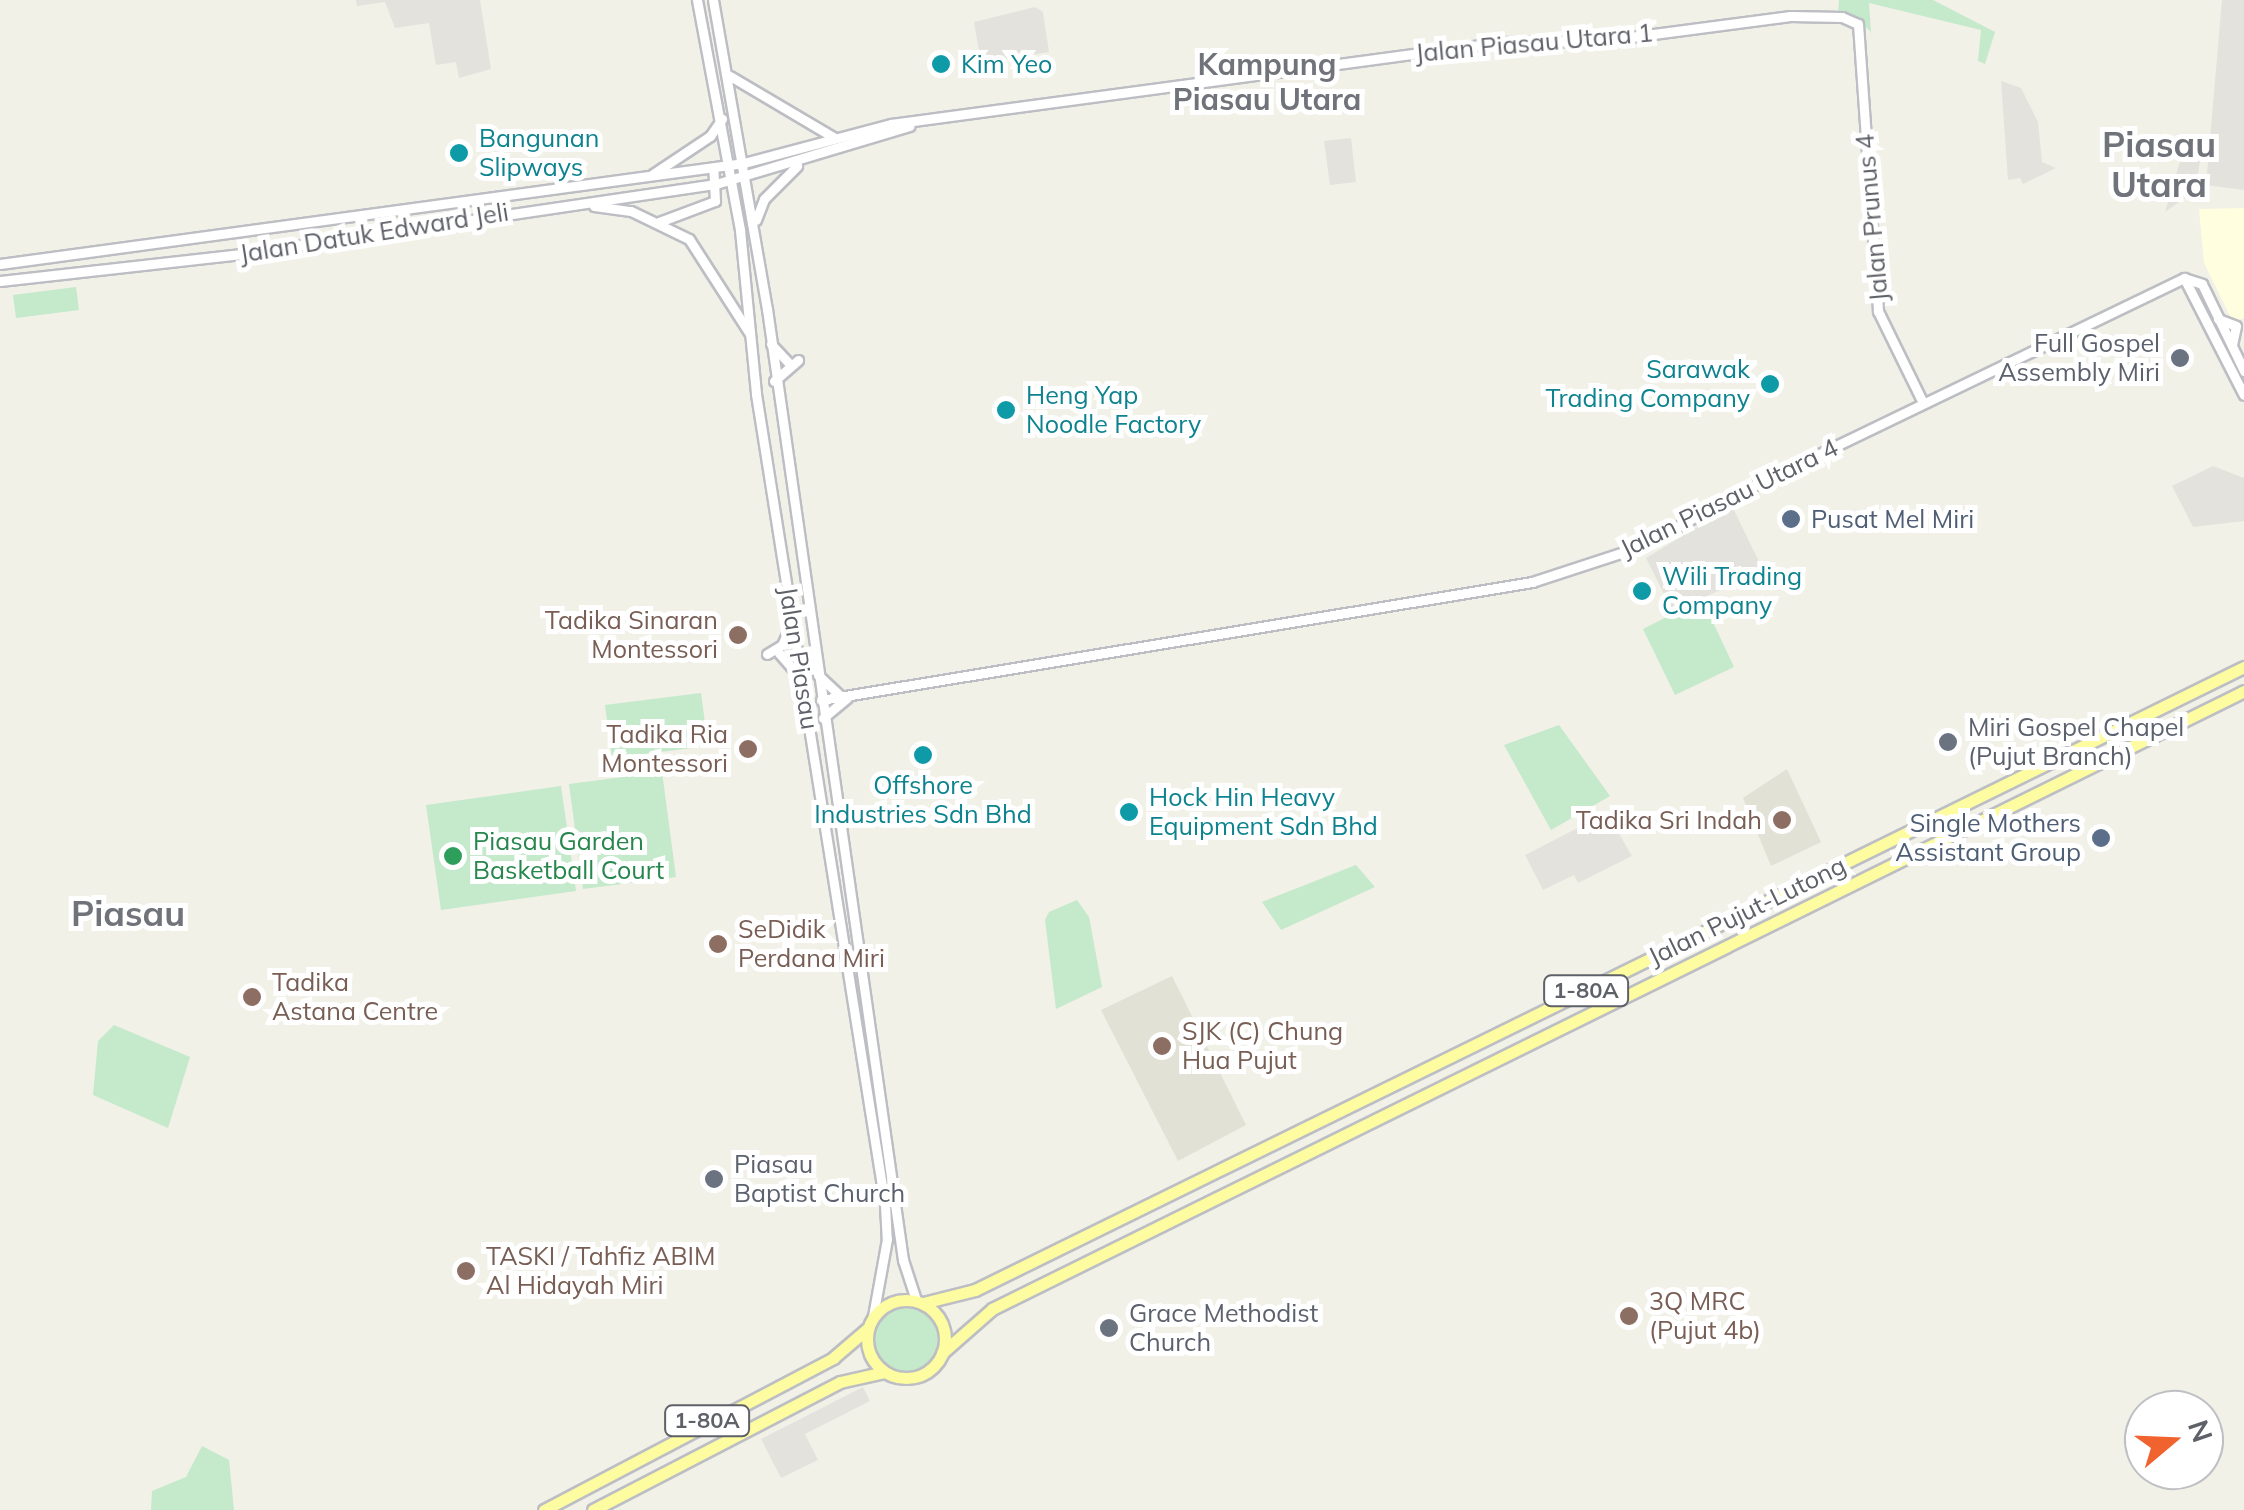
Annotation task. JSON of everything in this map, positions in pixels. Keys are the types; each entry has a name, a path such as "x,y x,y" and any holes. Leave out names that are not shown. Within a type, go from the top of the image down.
{"highway":[{"name":"Jalan Pujut-Lutong","path":"920,1302 976,1290 2244,667"},
{"name":"Jalan Pujut-Lutong","path":"942,1353 1009,1300 2244,691"},
{"path":"593,1510 840,1382 884,1372 916,1377 942,1353 942,1324 920,1302 900,1299 870,1322 869,1353 884,1372"},
{"name":"1-80A","path":"544,1510 833,1358 870,1322"}],"street":[{"name":"Jalan Piasau","path":"698,0 732,181 756,394 888,1223 870,1322"},
{"path":"713,0 730,76 770,338 793,361 774,380"},
{"name":"Jalan Piasau Utara 1","path":"744,163 836,138 912,124 1502,42 1600,41 1790,16 1842,17 1858,24"},
{"name":"Jalan Prunus 4","path":"1858,24 1876,299 1922,402"},
{"path":"730,76 836,138"},
{"path":"647,178 710,136 722,118"},
{"name":"Jalan Piasau Utara 1","path":"746,178 912,124"},
{"path":"754,230 764,199 803,161"},
{"name":"Jalan Datuk Edward Jeli","path":"0,264 744,163"},
{"path":"656,222 709,206 716,184 713,168"},
{"name":"Jalan Datuk Edward Jeli","path":"0,281 241,254 746,178"},
{"path":"574,205 618,208 689,240 752,336"},
{"path":"402,208 430,223"},
{"path":"2184,278 2202,284 2244,371"},
{"path":"2184,278 2244,395"},
{"name":"Jalan Piasau Utara 4","path":"821,700 1492,594 1645,545 1922,402 2184,278"},
{"path":"2216,317 2236,326 2232,349"},
{"path":"2220,348 2223,332"},
{"name":"Jalan Piasau","path":"770,338 903,1260 920,1302"},
{"path":"756,394 760,382 769,382 784,443"},
{"path":"767,654 782,645 794,621"},
{"path":"798,651 811,637"},
{"path":"779,653 803,680"},
{"path":"816,672 845,696 823,718"},
{"path":"808,714 821,700"},
{"path":"841,924 854,922"}],"shaded area":[{"path":"356,0 480,0 491,69 459,78 456,62 436,65 429,23 395,28 385,2 357,6"},
{"path":"1839,0 1933,0 1995,32 1985,64 1978,61 1981,30 1869,3 1871,32 1852,14 1838,14"},
{"path":"2222,0 2244,0 2244,190 2206,185"},
{"path":"1035,7 1043,12 1049,52 981,63 974,22"},
{"path":"2001,81 2021,88 2038,122 2042,162 2056,168 2023,184 2020,178 2008,180"},
{"path":"2203,137 2196,190 2165,212 2187,138"},
{"path":"1351,138 1356,182 1330,185 1324,141"},
{"path":"2244,208 2244,318 2233,322 2204,263 2199,209"},
{"path":"76,287 79,310 16,318 13,295"},
{"path":"2213,466 2244,478 2244,521 2193,527 2172,486"},
{"path":"1732,506 1763,570 1673,612 1646,558"},
{"path":"1702,599 1734,667 1675,695 1643,629"},
{"path":"701,693 708,746 612,758 605,705"},
{"path":"1559,725 1610,796 1551,830 1504,745"},
{"name":"Tadika Sri Indah","path":"1787,769 1821,842 1771,866 1743,798"},
{"path":"662,772 676,877 583,889 569,784"},
{"path":"561,786 576,891 441,910 426,805"},
{"path":"1607,813 1632,856 1578,883 1574,875 1543,890 1525,855"},
{"path":"1356,865 1375,887 1281,930 1262,902"},
{"path":"1077,900 1089,917 1102,987 1056,1009 1045,920 1049,912"},
{"name":"SJK (C) Chung Hua Pujut","path":"1172,976 1246,1125 1178,1161 1101,1010"},
{"path":"114,1025 190,1057 168,1128 93,1095 98,1041"},
{"path":"905,1306 928,1316 938,1339 928,1362 905,1372 882,1362 872,1339 882,1316"},
{"path":"863,1387 870,1401 805,1434 818,1460 781,1478 761,1439"},
{"path":"202,1446 229,1460 234,1510 151,1510 152,1491 186,1477"}],"place":[{"name":"Kim Yeo","path":"941,64"},
{"name":"Bangunan Slipways","path":"459,153"},
{"name":"Full Gospel Assembly Miri","path":"2180,358"},
{"name":"Sarawak Trading Company","path":"1770,384"},
{"name":"Heng Yap Noodle Factory","path":"1006,410"},
{"name":"Pusat Mel Miri","path":"1791,519"},
{"name":"Wili Trading Company","path":"1642,591"},
{"name":"Tadika Sinaran Montessori","path":"738,635"},
{"name":"Miri Gospel Chapel (Pujut Branch)","path":"1948,742"},
{"name":"Tadika Ria Montessori","path":"748,749"},
{"name":"Offshore Industries Sdn Bhd","path":"923,755"},
{"name":"Hock Hin Heavy Equipment Sdn Bhd","path":"1129,812"},
{"name":"Tadika Sri Indah","path":"1782,820"},
{"name":"Single Mothers Assistant Group","path":"2101,838"},
{"name":"Piasau Garden Basketball Court","path":"453,856"},
{"name":"SeDidik Perdana Miri","path":"718,944"},
{"name":"Tadika Astana Centre","path":"252,997"},
{"name":"SJK (C) Chung Hua Pujut","path":"1162,1046"},
{"name":"Piasau Baptist Church","path":"714,1179"},
{"name":"TASKI / Tahfiz ABIM Al Hidayah Miri","path":"466,1271"},
{"name":"3Q MRC (Pujut 4b)","path":"1629,1316"},
{"name":"Grace Methodist Church","path":"1109,1328"}],"district":[{"name":"Kampung Piasau Utara","path":"1267,81"},
{"name":"Piasau Utara","path":"2159,164"},
{"name":"Piasau","path":"128,913"}]}
